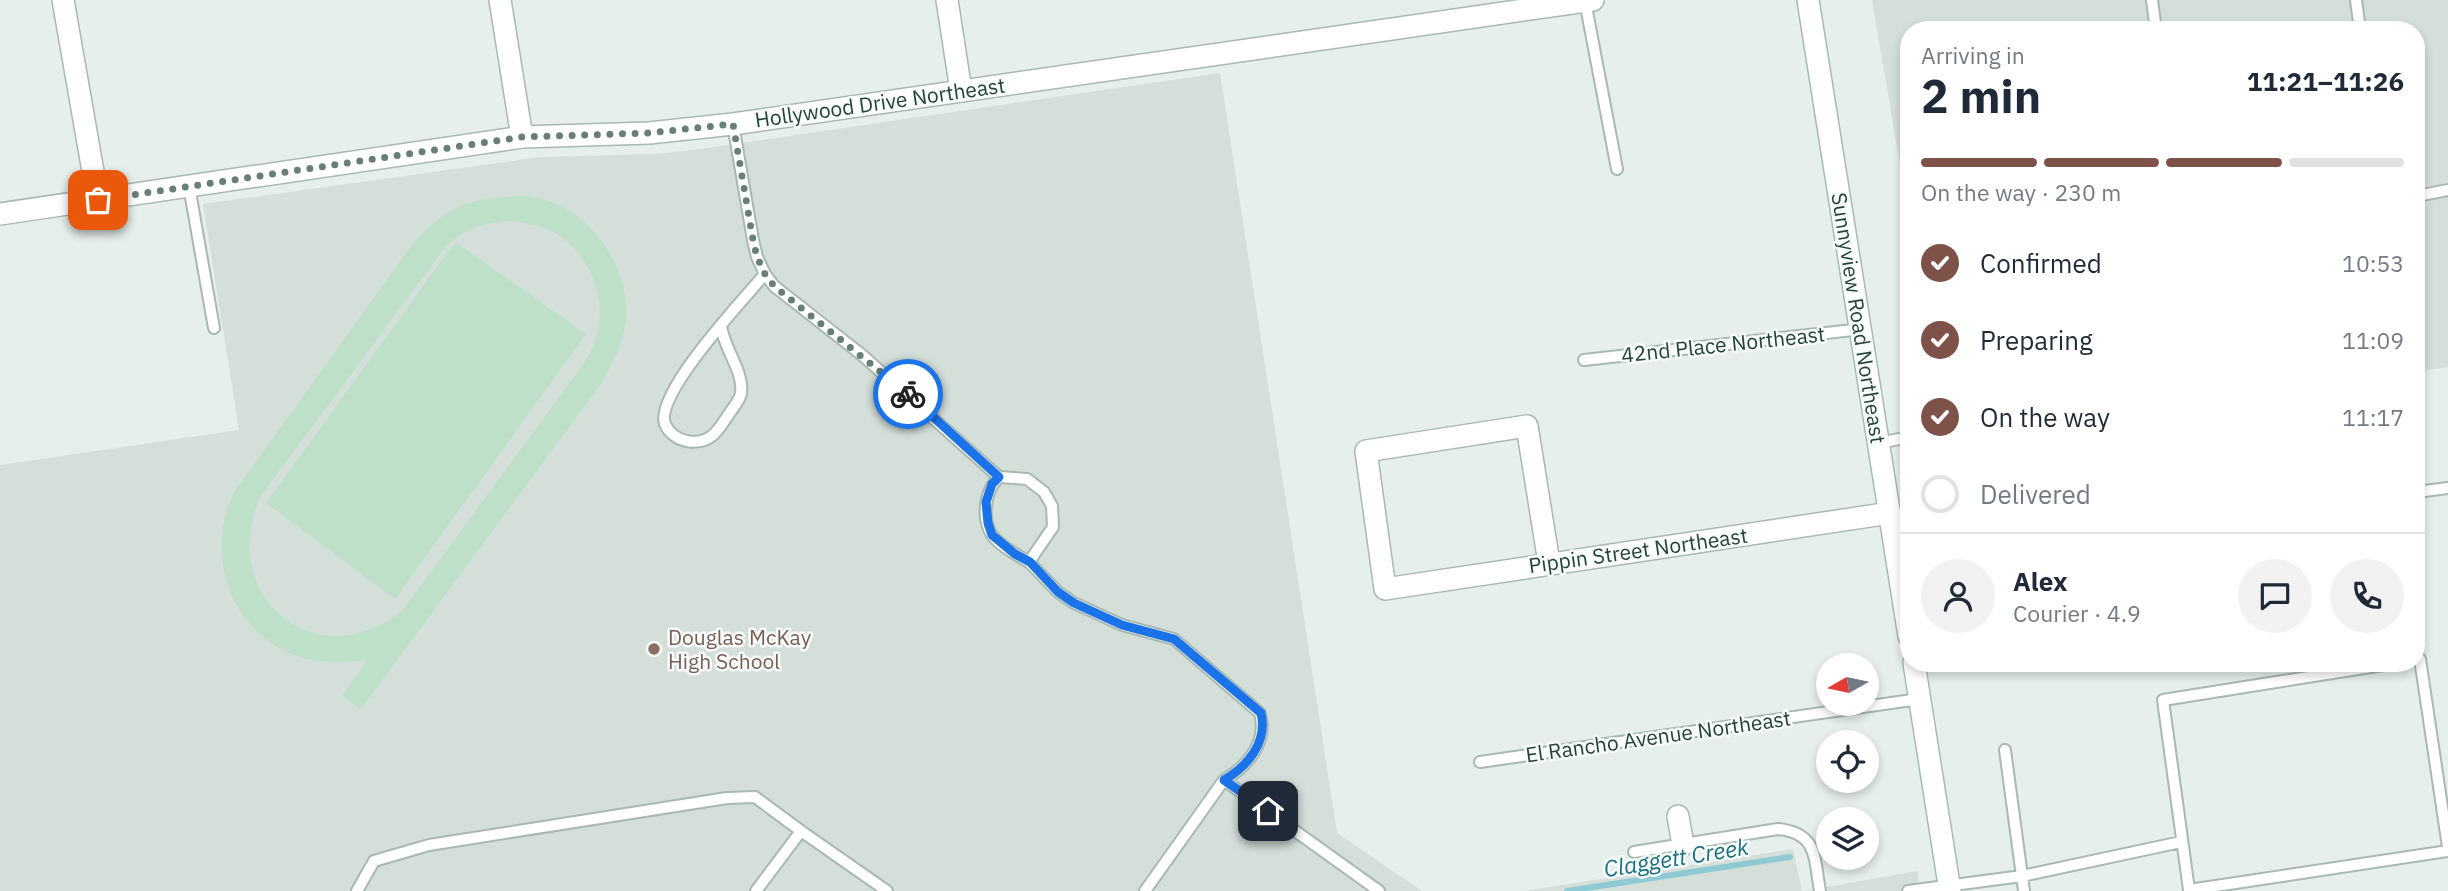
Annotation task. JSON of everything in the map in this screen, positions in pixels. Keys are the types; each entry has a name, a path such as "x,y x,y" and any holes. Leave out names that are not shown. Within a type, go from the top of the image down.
{"street":[{"path":"63,0 98,200"},
{"path":"500,0 522,137"},
{"path":"947,0 961,91"},
{"name":"Sunnyview Road Northeast","path":"1808,0 1890,513 1900,556"},
{"name":"Hollywood Drive Northeast","path":"0,214 522,137 649,133 733,124 1589,1"},
{"name":"Pippin Street Northeast","path":"1549,563 1527,426 1366,452 1385,589 1890,513"},
{"path":"1915,672 1950,888"},
{"path":"1678,816 1683,845"}],"lane":[{"path":"2152,0 2155,21"},
{"path":"2356,0 2359,21"},
{"path":"1589,1 1617,169"},
{"path":"733,124 753,240 765,274 786,296 921,405 999,477 1027,479 1044,492 1052,506 1053,527 1030,562"},
{"path":"189,186 214,328"},
{"path":"2425,194 2448,190"},
{"path":"721,326 723,339 737,370 741,397 714,435 701,441 685,442 674,436 665,424 664,410 670,395 721,326 765,274"},
{"name":"42nd Place Northeast","path":"1584,360 1862,329"},
{"path":"1879,443 1900,440"},
{"path":"999,477 992,484 986,502 992,535 1015,554 1030,562 1058,592 1074,603 1122,625 1174,639 1261,713 1264,726 1259,746 1239,771 1224,780 1145,891"},
{"path":"2425,491 2448,488"},
{"path":"2339,672 2163,700 2189,890 2448,849 2422,672"},
{"name":"El Rancho Avenue Northeast","path":"1480,762 1919,699"},
{"path":"2005,750 2024,891"},
{"path":"1224,780 1379,891"},
{"path":"357,891 374,861 429,845 727,798 755,797 887,891"},
{"path":"1634,852 1778,829 1794,831 1804,836 1813,851 1820,891"},
{"path":"757,891 801,831"},
{"path":"1908,891 1950,888 2022,876 2181,842"}],"shaded area":[{"path":"1872,0 2448,0 2448,367 2425,371 2425,21 1900,21 1900,164"},
{"name":"Douglas McKay High School","path":"1220,73 1337,833 1422,891 0,891 0,465 239,430 203,204 540,157 657,154 707,148"},
{"path":"1793,849 1802,891 1524,891"},
{"path":"1917,871 1920,891 1803,891"}],"green space":[{"path":"525,196 547,200 564,207 593,231 605,246 622,281 626,300 623,337 598,388 361,709 342,696 367,660 326,662 306,659 266,640 249,624 236,605 223,561 222,538 226,514 234,492 414,242 451,210 491,198","holes":["512,221 549,230 563,238 584,262 592,276 600,307 592,349 402,611 369,630 337,636 307,631 282,617 263,595 252,567 250,533 260,497 444,249 459,236 475,228"]},
{"path":"455,242 586,334 395,599 266,503"}],"waterway":[{"name":"Claggett Creek","path":"1567,891 1790,857"}],"way so far":[{"path":"98,200 522,137 649,133 733,124 753,240 765,274 774,286 908,394"}],"place":[{"name":"Douglas McKay High School","path":"654,649"}],"route":[{"path":"908,394 999,477 992,484 986,502 992,535 1015,554 1030,562 1058,592 1074,603 1122,625 1174,639 1261,713 1264,726 1259,746 1239,771 1224,780 1268,811"}]}
